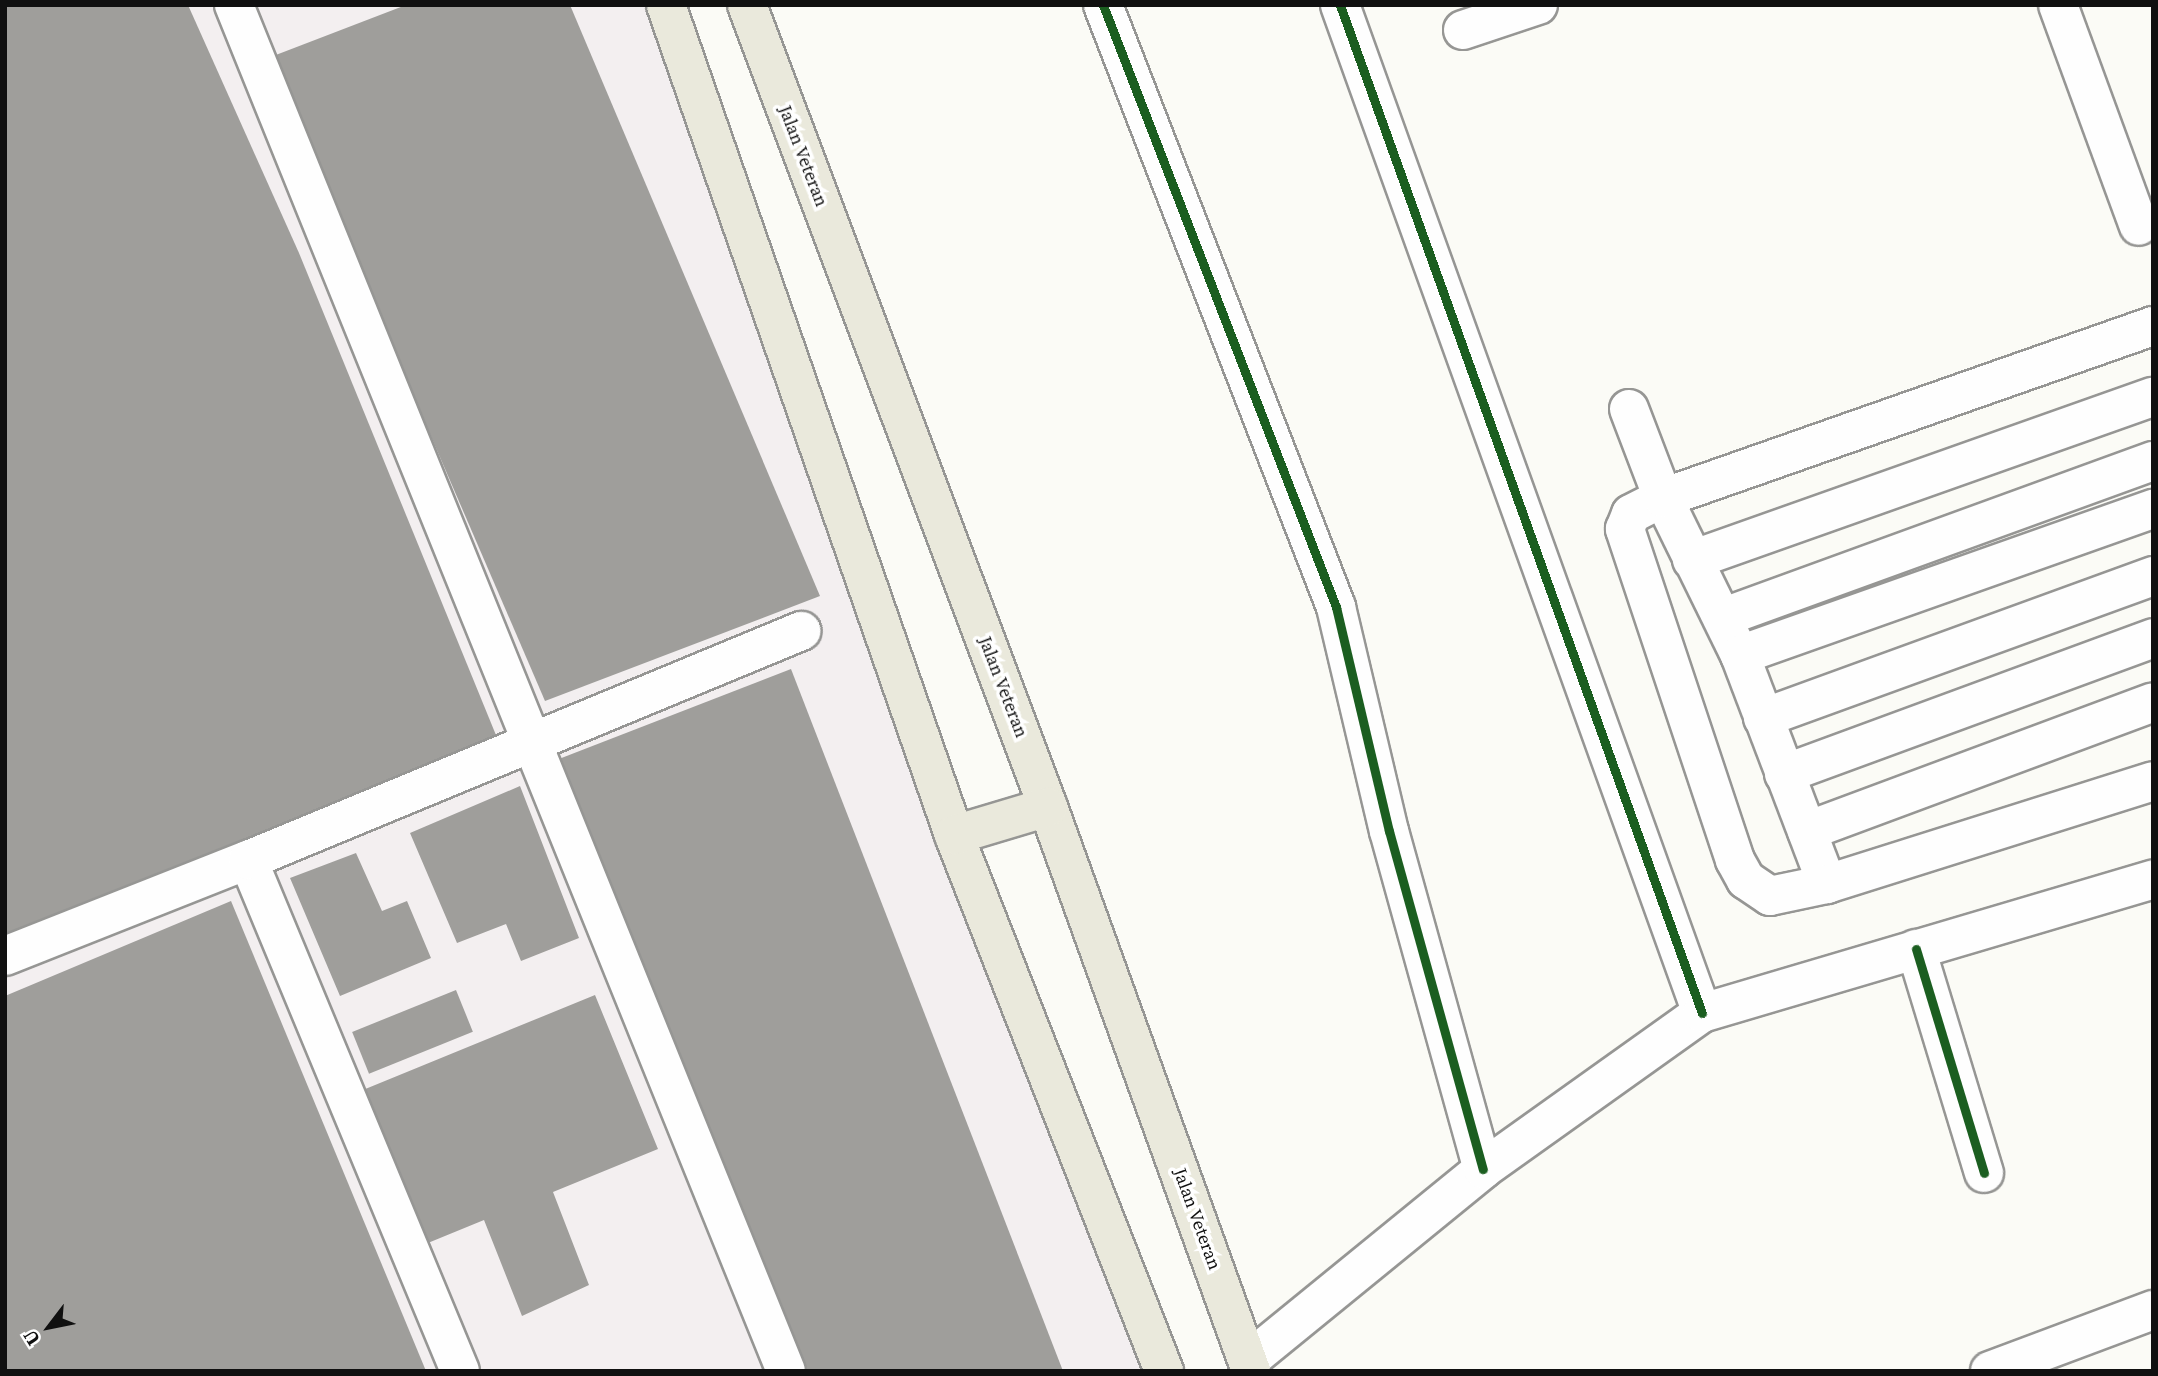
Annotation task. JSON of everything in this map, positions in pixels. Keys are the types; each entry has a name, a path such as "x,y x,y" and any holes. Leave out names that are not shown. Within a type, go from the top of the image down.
{"main road":[{"path":"666,5 954,835 1164,1371"},
{"name":"Jalan Veteran","path":"747,5 1048,807 1249,1366"},
{"path":"954,835 1048,807"}],"street":[{"path":"234,5 530,744 786,1371"},
{"path":"1103,5 1336,607 1389,831 1483,1169"},
{"path":"1340,5 1702,1013"},
{"path":"1463,30 1538,5"},
{"path":"2058,5 2138,226"},
{"path":"2153,326 1663,498 1631,514 1625,530 1723,834 1746,880 1770,896 1827,884 2153,781"},
{"path":"1692,560 2153,397"},
{"path":"1629,409 1663,498 1692,560 1724,617 1740,655 1827,884"},
{"path":"1724,617 2153,461"},
{"path":"1740,655 2153,509"},
{"path":"1763,718 2153,576"},
{"path":"5,956 248,860 801,631"},
{"path":"1784,774 2153,638"},
{"path":"1807,831 2153,702"},
{"path":"248,860 460,1371"},
{"path":"1249,1366 1483,1169 1702,1013 2153,879"},
{"path":"1916,949 1984,1173"},
{"path":"1990,1371 2153,1310"}],"shaded area":[{"path":"5,5 666,5 1164,1371 5,1371"}],"building":[{"path":"5,5 188,5 299,253 498,740 5,944"},
{"path":"406,5 570,5 820,596 545,701 268,58"},
{"path":"791,669 1063,1371 796,1371 546,764"},
{"path":"520,786 579,938 521,961 506,924 457,943 410,833"},
{"path":"356,853 382,911 407,901 431,958 340,996 290,878"},
{"path":"231,901 426,1371 5,1371 5,996"},
{"path":"456,990 473,1032 369,1074 352,1032"},
{"path":"595,995 658,1149 553,1192 589,1285 522,1316 484,1220 423,1245 358,1092"}],"cycle path":[{"path":"1103,5 1336,607 1389,831 1483,1169"},
{"path":"1340,5 1702,1013"},
{"path":"1916,949 1984,1173"}]}
